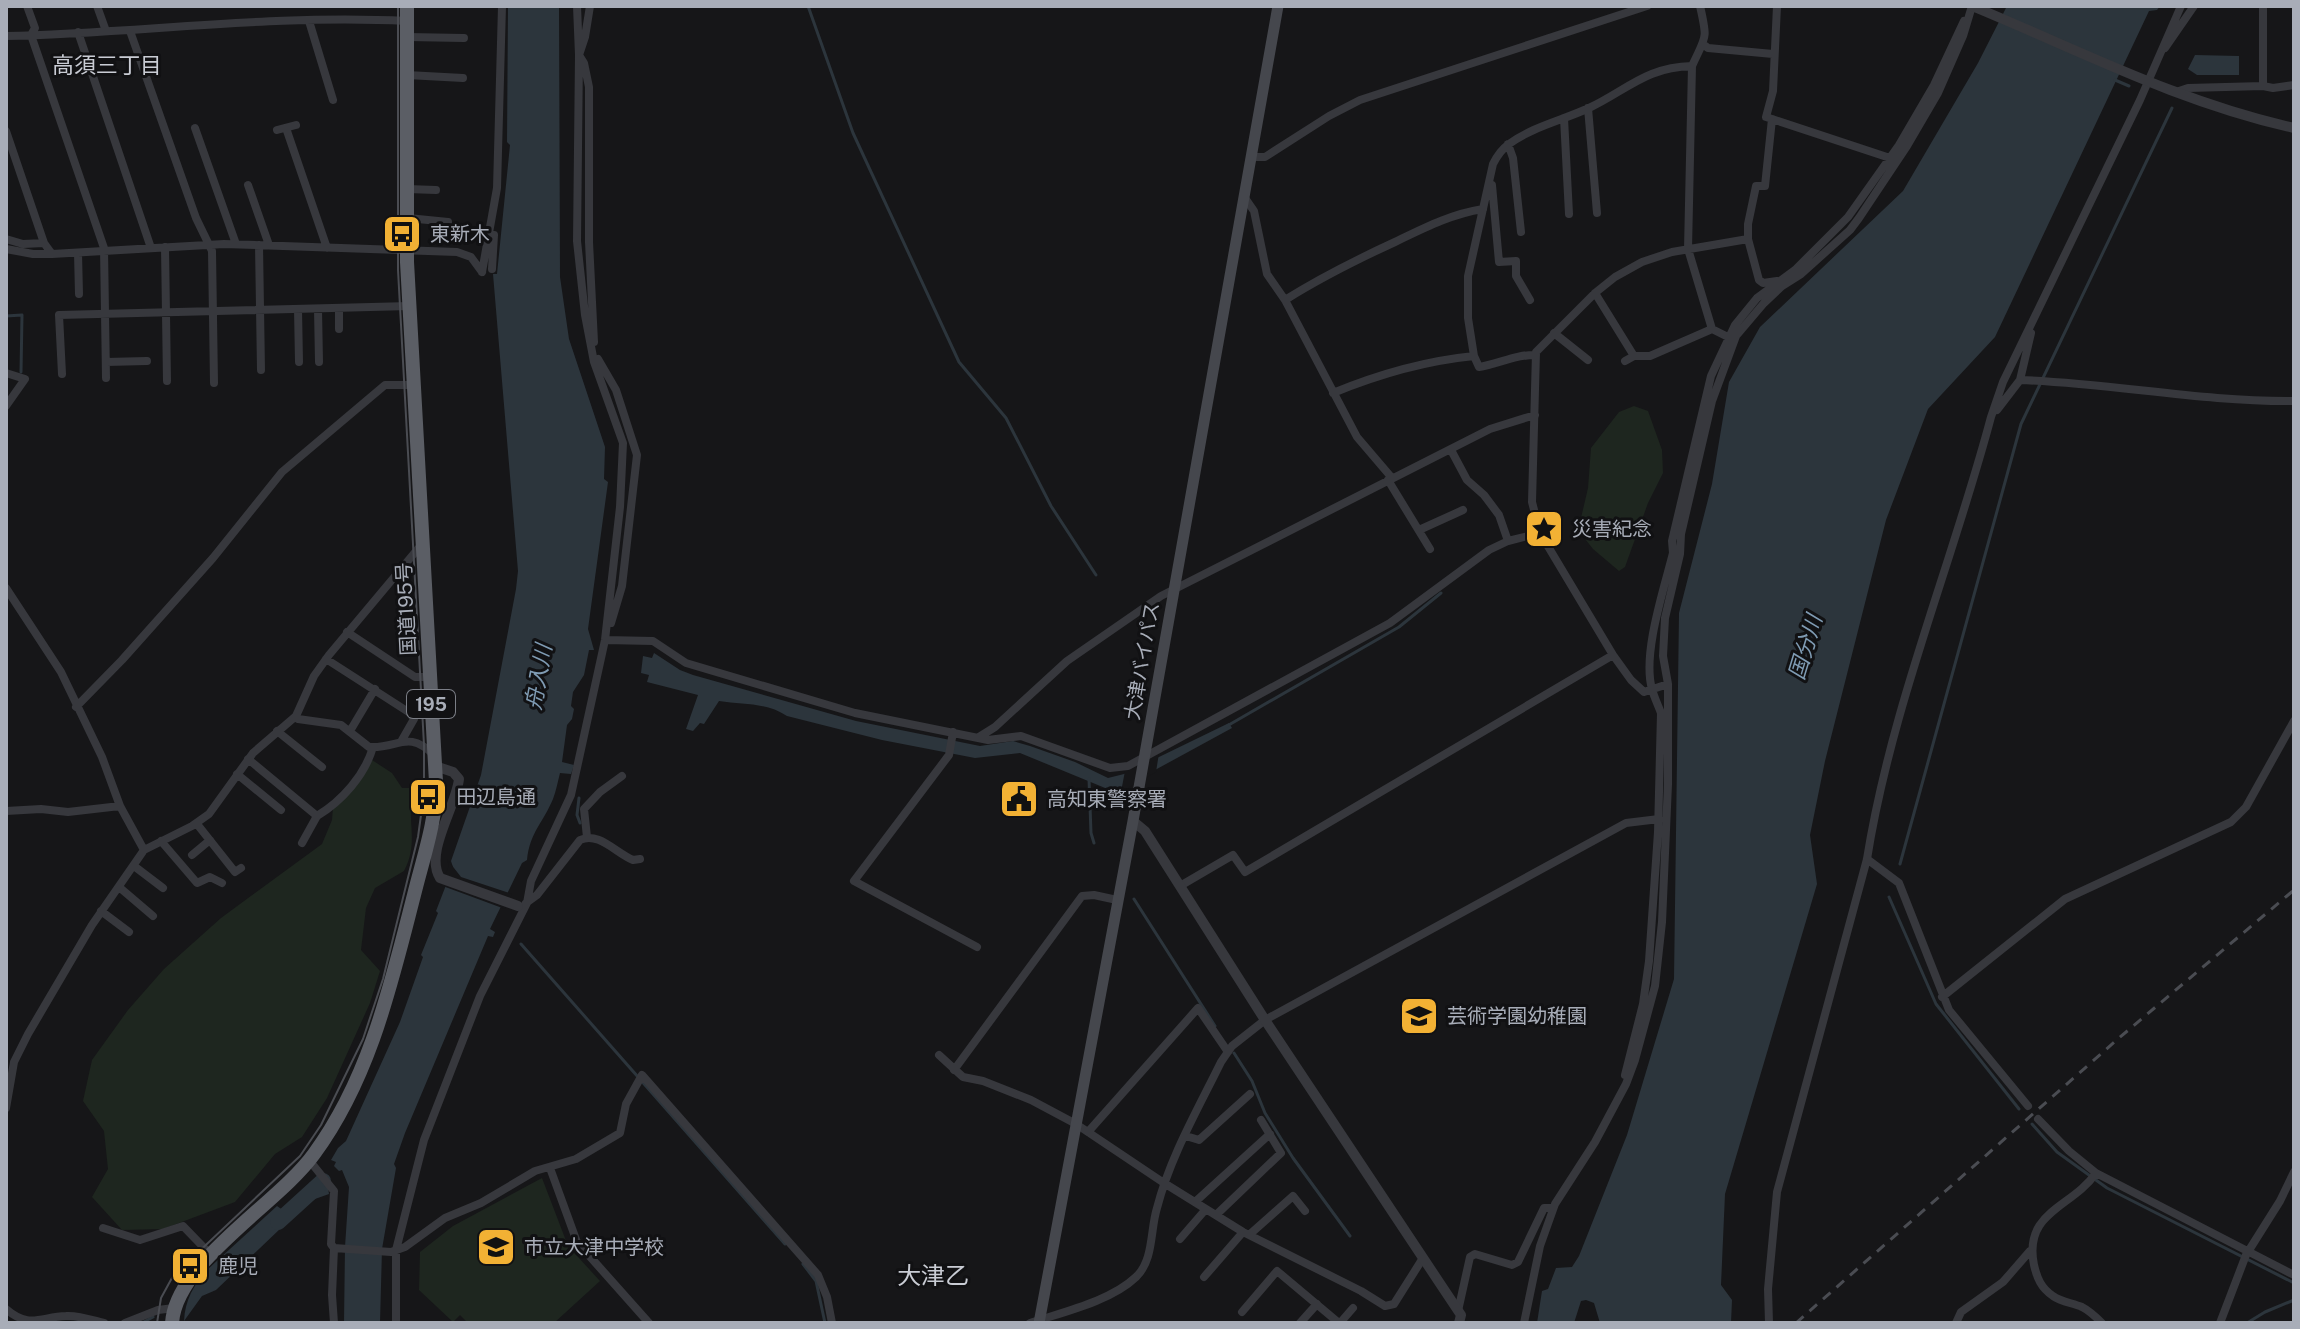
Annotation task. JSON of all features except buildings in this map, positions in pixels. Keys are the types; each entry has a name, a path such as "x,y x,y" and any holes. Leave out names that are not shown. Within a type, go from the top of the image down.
{"highway":[{"name":"国道195号","path":"173,1315 186,1283 309,1160 330,1130 374,1042 434,812 432,714 408,251 407,13"}],"main road":[{"name":"大津バイパス","path":"1036,1322 1133,821 1278,6"}],"street":[{"path":"27,6 35,28 31,35 105,252 106,378"},
{"path":"97,6 106,31"},
{"path":"492,269 502,6"},
{"path":"577,6 577,241 594,362 623,443 620,507 605,640"},
{"path":"579,55 590,6"},
{"path":"1252,157 1265,157 1360,100 1647,6"},
{"path":"1700,6 1705,30 1704,45 1692,66 1688,249 1712,329 1728,337"},
{"path":"1777,6 1773,91 1766,117 1890,158"},
{"path":"1769,1323 1768,1289 1777,1192 1867,859 1876,806 1898,726 1991,417 2003,382 2181,6"},
{"path":"2160,54 2194,6"},
{"path":"2263,6 2263,86"},
{"path":"1524,1323 1540,1246 1553,1208 1619,1098 1635,1060 1655,986 1666,851 1668,684 1663,656 1665,618 1712,401 1736,336 1770,297 1850,230 1938,93 1963,36 1967,17 1974,7 2173,93 2221,110 2294,128"},
{"path":"6,36 407,13"},
{"path":"309,21 333,100"},
{"path":"130,31 196,218 212,251 214,383"},
{"path":"78,32 151,248"},
{"path":"407,37 464,38"},
{"path":"1704,45 1708,48 1773,54"},
{"path":"396,1323 393,1251 424,1140 480,996 571,795 605,640 622,586 637,455 616,390 599,361 593,339 588,212 589,87 579,55"},
{"path":"1536,355 1526,354 1503,363 1479,367 1474,356 1467,293 1493,164 1508,144 1588,108 1637,79 1677,66 1692,66"},
{"path":"407,75 463,78"},
{"path":"2173,93 2188,88 2273,88 2294,85"},
{"path":"1588,108 1597,213"},
{"path":"1564,118 1569,214"},
{"path":"1772,119 1765,186 1756,186 1748,239 1759,280 1763,283 1777,281"},
{"path":"296,125 282,129 327,248"},
{"path":"195,128 210,157 236,244"},
{"path":"6,131 44,243 52,254"},
{"path":"1508,144 1513,158 1521,232"},
{"path":"1619,1098 1643,1004 1649,961 1659,819 1661,713 1651,689 1654,633 1711,376 1728,337 1757,298 1795,270 1848,217 1890,158 1902,147"},
{"path":"1491,180 1499,262 1516,261 1516,276 1530,300"},
{"path":"248,185 264,245 259,310 261,370"},
{"path":"407,189 436,190"},
{"path":"1245,198 1254,211 1267,274 1285,300 1357,437 1390,479 1430,549"},
{"path":"1285,300 1354,261 1431,225 1458,213 1483,209"},
{"path":"408,218 448,222"},
{"path":"6,249 52,254 236,244 408,251 467,255 482,272 493,218"},
{"path":"6,239 23,244 44,243"},
{"path":"1668,684 1644,692 1631,680 1540,533 1532,502 1536,355 1545,340 1595,293 1642,262 1688,249 1748,239"},
{"path":"165,247 167,381"},
{"path":"78,253 79,294"},
{"path":"1595,293 1634,356"},
{"path":"62,374 59,315 410,306"},
{"path":"339,308 339,329"},
{"path":"298,309 299,362"},
{"path":"318,309 319,362"},
{"path":"1991,417 2024,380 2034,318"},
{"path":"1625,361 1634,356 1650,356 1712,329"},
{"path":"1554,333 1588,360"},
{"path":"1333,393 1380,374 1445,359 1474,356"},
{"path":"106,362 147,361"},
{"path":"6,373 25,379 6,406"},
{"path":"2024,380 2185,395 2294,401"},
{"path":"76,707 213,558 282,472 385,385 414,385"},
{"path":"978,737 995,727 1067,661 1173,589 1490,429 1535,415"},
{"path":"1451,450 1467,480 1484,495 1499,515 1508,541"},
{"path":"1419,530 1463,510"},
{"path":"605,640 653,641 686,663 855,713 988,740 1021,736 1110,768 1128,766 1390,623 1489,550 1508,541 1540,533"},
{"path":"6,1108 14,1062 101,911 144,850 197,824 209,814 248,759 296,716 314,676 326,659 423,543"},
{"path":"6,588 61,672 102,757 120,806 144,850"},
{"path":"347,632 415,677 430,677"},
{"path":"1180,886 1233,855 1245,872 1613,655"},
{"path":"326,659 413,717 432,714"},
{"path":"350,731 375,689"},
{"path":"296,716 298,719 335,723 373,747 392,745 402,740 417,742 434,760 453,772 459,779 435,857 435,869 440,878 522,905"},
{"path":"402,740 413,717"},
{"path":"1942,997 2065,899 2231,822 2246,807 2294,721"},
{"path":"277,731 322,767"},
{"path":"953,735 949,755 854,881 977,947"},
{"path":"302,843 317,816 345,793 363,769 373,747"},
{"path":"248,759 317,816"},
{"path":"237,774 281,810"},
{"path":"587,837 584,809 622,776"},
{"path":"6,811 41,809 68,812 120,806"},
{"path":"1036,1322 1122,1288 1147,1265 1155,1212 1164,1183 1221,1062 1228,1052 1265,1020 1626,823 1659,819"},
{"path":"1133,821 1145,831 1265,1020 1461,1315 1459,1323"},
{"path":"197,824 235,872 241,868"},
{"path":"522,905 537,895 580,840 587,837 598,839 633,860 640,859"},
{"path":"192,855 210,840"},
{"path":"161,841 197,883 210,877 222,883"},
{"path":"1867,859 1899,883 1942,997 1961,1026 2028,1106"},
{"path":"134,866 163,888"},
{"path":"119,887 153,916"},
{"path":"954,1070 1082,896 1117,900"},
{"path":"101,911 129,932"},
{"path":"1088,1132 1198,1008 1228,1052"},
{"path":"939,1055 963,1077 983,1081 1031,1100 1076,1124 1246,1234 1385,1306 1394,1304 1423,1258"},
{"path":"309,1160 334,1191 331,1244 336,1248 393,1251 405,1247 445,1218 481,1203 535,1171 576,1159 620,1133 626,1104 642,1075 818,1275 827,1297 832,1323"},
{"path":"1186,1136 1199,1140 1250,1094"},
{"path":"2038,1119 2093,1177 2245,1256 2294,1275"},
{"path":"1216,1215 1281,1153 1261,1120"},
{"path":"1195,1202 1270,1134"},
{"path":"550,1168 577,1242 649,1323"},
{"path":"2220,1323 2245,1256 2280,1201 2294,1172"},
{"path":"1956,1323 1961,1312 2003,1282 2030,1251 2037,1227 2044,1217 2093,1177"},
{"path":"1204,1277 1246,1234 1293,1196 1305,1211"},
{"path":"1458,1311 1470,1257 1475,1254 1512,1265 1518,1262 1544,1208 1553,1208"},
{"path":"1180,1239 1206,1209"},
{"path":"103,1228 140,1240 183,1226 211,1255"},
{"path":"167,1231 170,1242"},
{"path":"334,1323 332,1295 336,1248"},
{"path":"2030,1251 2036,1279 2050,1294 2084,1308 2102,1323"},
{"path":"1242,1312 1277,1271 1340,1323 1353,1308"},
{"path":"1300,1323 1317,1304"},
{"path":"6,1309 21,1320 30,1322 68,1319 104,1323"},
{"path":"125,1323 158,1310 173,1315"}],"shaded area":[{"path":"1634,406 1648,411 1662,450 1663,473 1648,503 1625,567 1619,571 1582,535 1581,518 1588,488 1591,448 1619,412"},
{"path":"372,760 392,773 402,788 411,788 414,792 411,850 404,871 375,888 366,908 361,950 380,971 370,1003 327,1098 302,1137 275,1154 235,1202 163,1229 122,1230 92,1197 108,1169 104,1131 83,1101 92,1060 128,1010 164,969 221,918 322,844 332,820 333,808"},
{"name":"市立大津中学校","path":"542,1178 568,1246 600,1281 554,1323 468,1323 460,1315 453,1322 419,1290 420,1252 453,1226"}],"water":[{"name":"舟入川","path":"508,6 559,6 560,277 569,339 605,447 604,479 608,482 588,629 594,650 589,650 584,675 573,692 571,706 574,709 567,725 562,762 574,765 571,774 560,773 553,799 534,835 527,860 522,863 490,929 495,932 493,937 488,936 394,1164 396,1168 382,1249 380,1323 344,1323 349,1187 342,1170 339,1171 334,1166 336,1162 331,1160 346,1141 400,1022 453,867 451,861 481,775 516,589 518,571 493,274 497,274 510,145 507,142"},
{"name":"国分川","path":"2007,6 2160,6 2157,10 2149,11 1995,337 1928,409 1886,520 1825,761 1810,835 1817,884 1725,1194 1721,1285 1732,1300 1731,1323 1600,1323 1594,1303 1586,1300 1581,1301 1574,1323 1537,1323 1542,1291 1548,1289 1556,1268 1572,1267 1579,1256 1627,1135 1674,979 1679,613 1712,484 1729,382 1760,327 1903,191 1978,63"},
{"path":"2195,55 2239,56 2239,75 2197,75 2188,69"},
{"path":"654,653 693,675 856,721 980,746 1013,741 1075,762 1108,778 1124,774 1229,723 1232,728 1122,788 1110,790 1020,753 975,758 882,740 754,705 719,701 704,724 700,723 693,731 686,729 698,695 647,682 649,675 641,673 643,656 652,658"},
{"path":"320,1178 328,1187 329,1194 302,1208 216,1290 202,1296 184,1321 191,1293 208,1269 277,1206 287,1213 314,1190 309,1183"}],"pier":[{"path":"1159,753 1156,772 1121,792 1125,771"},
{"path":"447,859 461,877 512,894 505,909 440,885 449,866"}],"waterway":[{"path":"808,6 853,133 959,362 1006,418 1051,506 1096,575"},
{"path":"2115,80 2129,86"},
{"path":"1900,864 2021,424 2172,108"},
{"path":"6,316 22,315 21,372"},
{"path":"1227,726 1399,627 1441,593"},
{"path":"1089,779 1094,843"},
{"path":"579,798 577,815 580,823"},
{"path":"1889,897 1936,1004 2019,1109"},
{"path":"1134,899 1215,1026"},
{"path":"521,944 785,1244"},
{"path":"1234,1053 1293,1158 1350,1236"},
{"path":"2032,1124 2057,1152 2107,1188 2294,1283"},
{"path":"278,1222 323,1181"},
{"path":"803,1264 816,1281 825,1323"},
{"path":"2247,1323 2294,1300"},
{"path":"142,1323 153,1317"}],"tram line":[{"path":"157,1323 161,1298 173,1276 300,1156 321,1125 363,1039 383,979 418,837 424,793 424,745 398,270 398,6"}],"railway":[{"path":"1796,1323 2119,1038 2294,890"}],"place":[{"name":"東新木","path":"402,234"},
{"name":"災害紀念","path":"1544,529"},
{"name":"田辺島通","path":"428,797"},
{"name":"高知東警察署","path":"1019,799"},
{"name":"芸術学園幼稚園","path":"1419,1016"},
{"name":"市立大津中学校","path":"496,1247"},
{"name":"鹿児","path":"190,1266"}],"district":[{"name":"高須三丁目","path":"107,65"},
{"name":"大津乙","path":"933,1275"}]}
